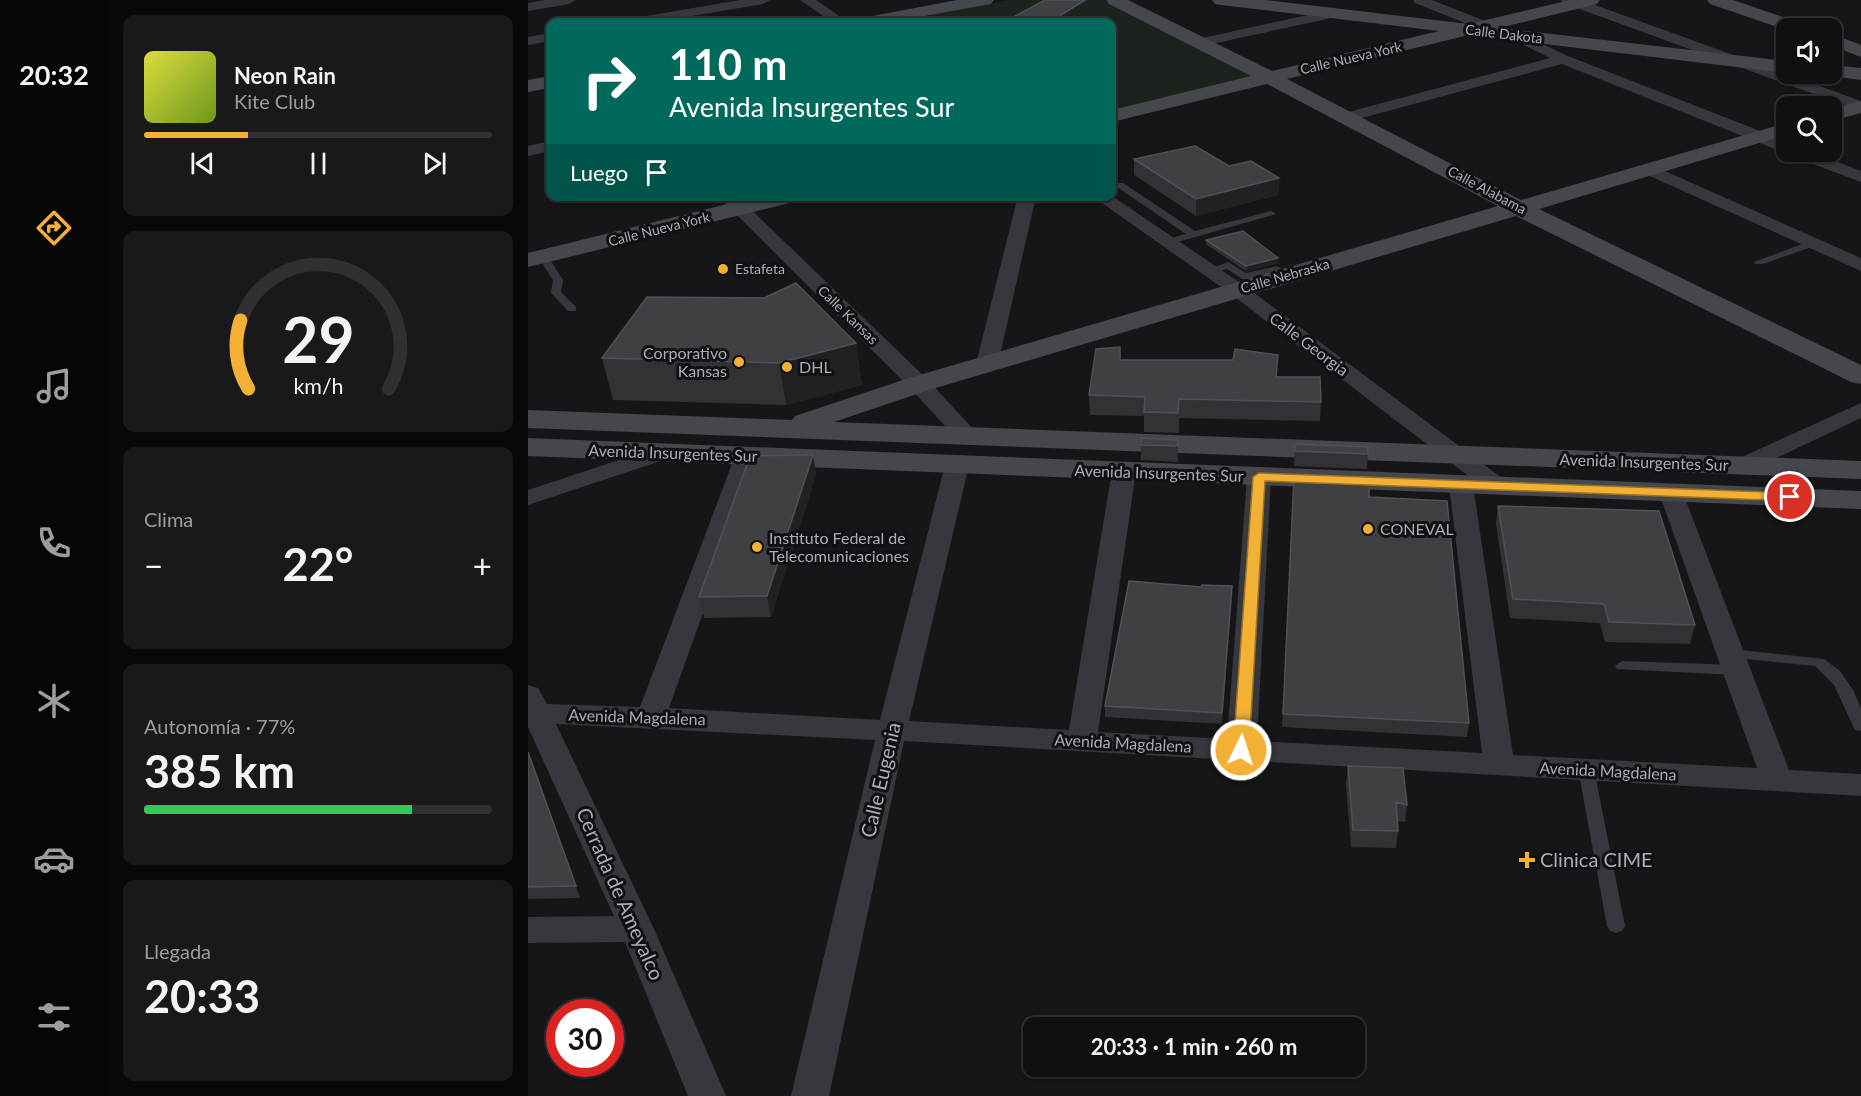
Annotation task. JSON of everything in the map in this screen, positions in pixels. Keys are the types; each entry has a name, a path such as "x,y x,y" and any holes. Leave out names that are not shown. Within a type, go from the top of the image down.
{"street":[{"path":"529,5 570,0"},
{"path":"658,18 764,0"},
{"path":"807,0 835,18"},
{"path":"888,18 985,0"},
{"name":"Calle Alabama","path":"1115,0 1198,44 1347,117 1519,208 1861,376"},
{"name":"Calle Dakota","path":"1221,0 1331,14 1476,28 1517,36 1776,66"},
{"path":"1420,0 1476,28"},
{"path":"1716,0 1776,20"},
{"path":"1579,1 1737,62 1861,106"},
{"name":"Calle Nueva York","path":"1116,115 1579,1"},
{"path":"529,5 544,18"},
{"path":"1198,44 1331,14"},
{"path":"1517,36 1563,59 1776,143"},
{"path":"528,41 546,39"},
{"path":"1842,44 1861,51"},
{"path":"1347,117 1563,59"},
{"path":"1842,72 1861,74"},
{"path":"528,86 546,83"},
{"path":"1842,113 1861,106"},
{"name":"Calle Nebraska","path":"786,429 919,384 1776,132"},
{"path":"528,151 546,147"},
{"path":"1823,162 1861,177"},
{"path":"1649,169 1861,265"},
{"name":"Calle Nueva York","path":"536,258 733,203 749,201"},
{"path":"987,364 1026,201"},
{"name":"Calle Georgia","path":"1107,201 1238,290 1459,470"},
{"name":"Calle Kansas","path":"733,203 919,384 967,436"},
{"path":"1741,466 1861,410"},
{"name":"Avenida Insurgentes Sur","path":"528,419 967,436 1459,470 1497,486 1861,500"},
{"name":"Avenida Insurgentes Sur","path":"528,447 1259,477 1459,470 1741,466 1861,470"},
{"path":"528,498 662,453"},
{"path":"651,717 747,456"},
{"name":"Calle Eugenia","path":"810,1096 892,730 957,465"},
{"path":"1459,470 1499,764"},
{"path":"1082,741 1124,471"},
{"path":"1241,750 1259,477"},
{"path":"1671,493 1777,780"},
{"name":"Avenida Magdalena","path":"531,707 651,717 1861,785"},
{"name":"Cerrada de Ameyalco","path":"531,707 636,929 707,1096"},
{"path":"528,930 636,929"}],"lane":[{"path":"1120,185 1194,235"},
{"path":"1167,242 1270,214"},
{"path":"1759,262 1813,243"},
{"path":"536,258 558,280 556,293 572,309"},
{"path":"1209,271 1228,265 1244,277 1277,269 1288,276"},
{"path":"1622,666 1804,659 1826,665 1840,678 1861,726"},
{"path":"1586,769 1616,926"}],"shaded area":[{"path":"1009,0 1103,0 1261,79 1116,113 1116,18 917,18"}],"building":[{"path":"1045,0 1085,0 1058,17 1011,18"},
{"path":"1195,146 1229,166 1251,161 1279,178 1196,199 1134,159"},
{"path":"1243,231 1278,258 1246,266 1206,240"},
{"path":"796,283 856,343 779,363 602,358 647,297 764,298"},
{"path":"1120,347 1120,360 1233,360 1235,349 1278,355 1276,377 1320,377 1321,402 1179,399 1178,413 1144,412 1145,397 1089,395 1096,349"},
{"path":"1141,438 1178,440 1177,446 1141,445"},
{"path":"1295,444 1368,447 1368,454 1295,451"},
{"name":"Instituto Federal de Telecomunicaciones","path":"813,455 767,596 699,597 750,456"},
{"path":"1294,477 1369,480 1369,497 1447,501 1469,723 1283,714"},
{"path":"1498,506 1659,511 1695,625 1609,622 1604,604 1513,599"},
{"path":"1129,581 1201,587 1202,585 1232,586 1222,713 1105,706"},
{"path":"528,752 576,886 528,887"},
{"path":"1348,766 1403,768 1407,805 1396,802 1398,831 1353,830"}],"place":[{"name":"Estafeta","path":"723,269"},
{"name":"Corporativo Kansas","path":"739,362"},
{"name":"DHL","path":"787,367"},
{"name":"CONEVAL","path":"1368,529"},
{"name":"Instituto Federal de Telecomunicaciones","path":"757,547"},
{"name":"Clinica CIME","path":"1527,860"}],"route":[{"path":"1241,750 1259,477 1790,497"}]}
